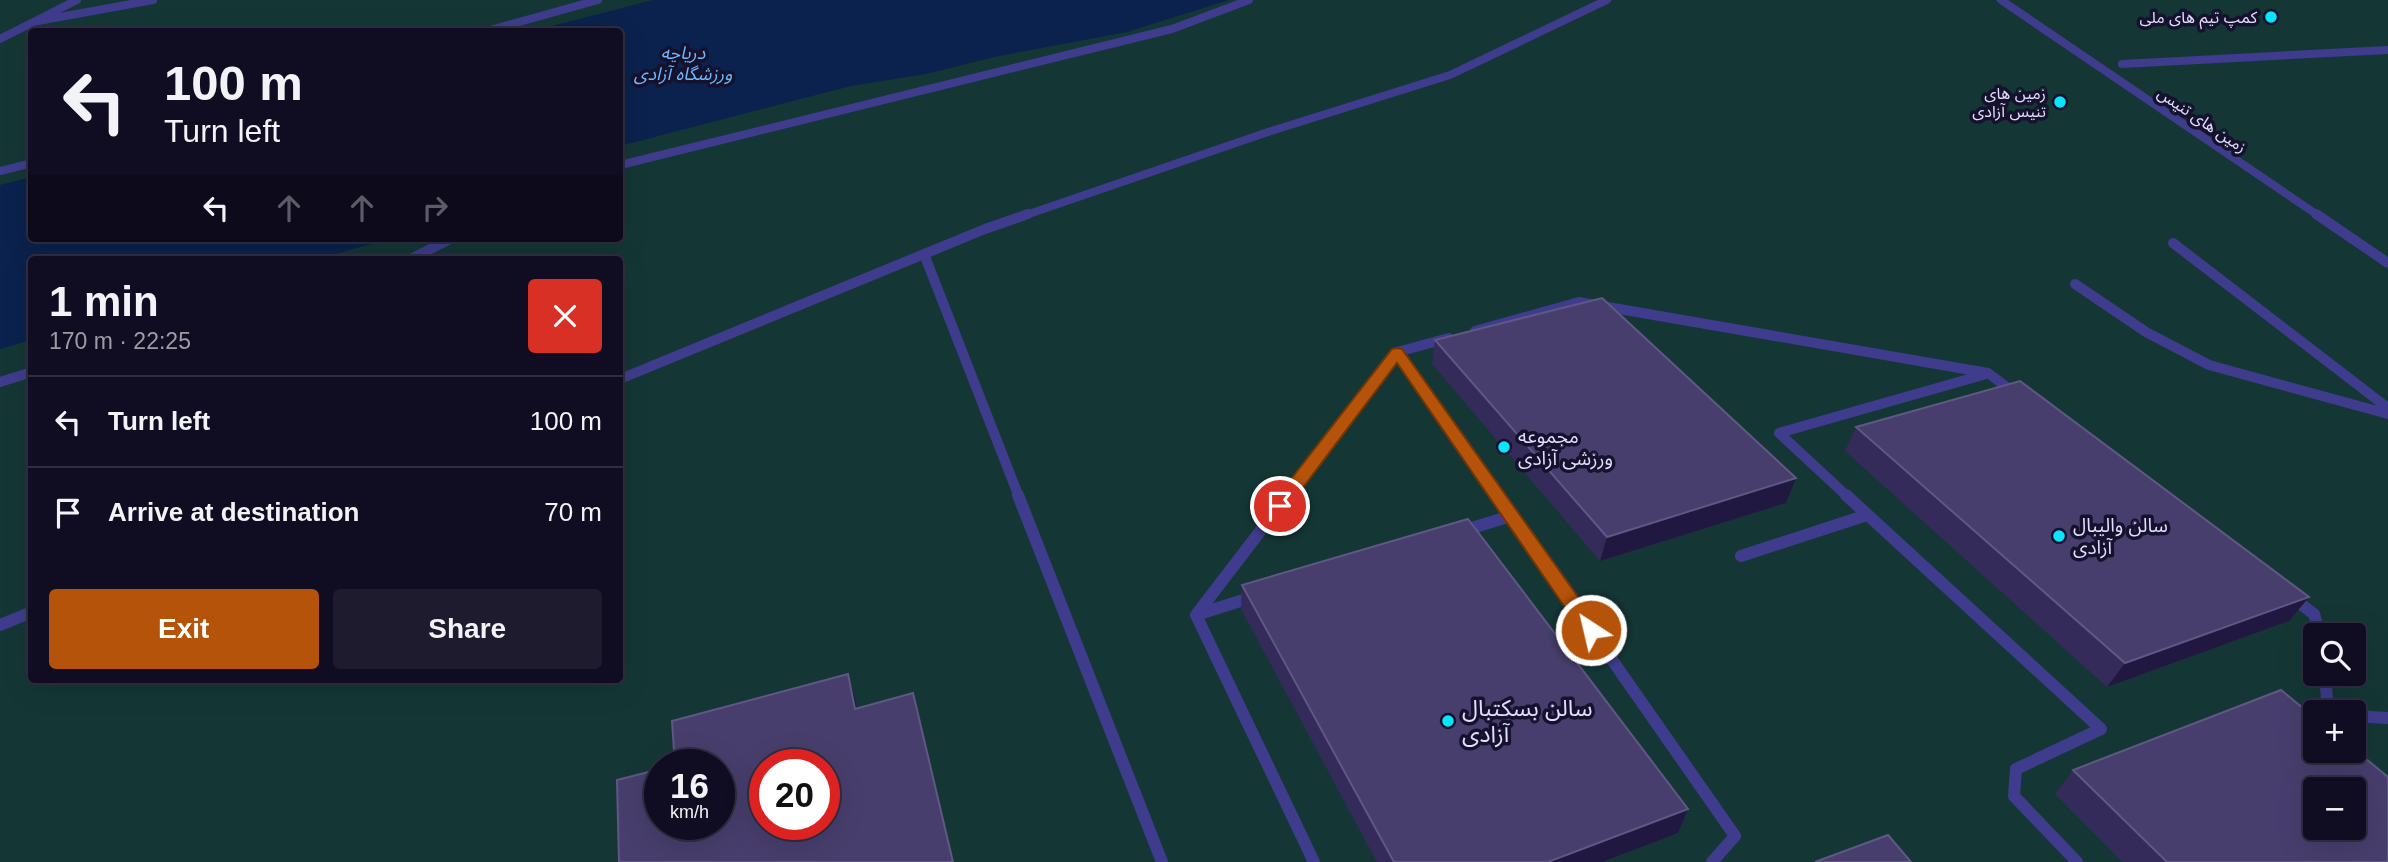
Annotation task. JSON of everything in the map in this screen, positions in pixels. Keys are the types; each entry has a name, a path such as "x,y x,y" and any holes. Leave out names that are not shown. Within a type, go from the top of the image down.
{"lane":[{"path":"0,39 77,0"},
{"path":"38,21 153,0"},
{"path":"497,28 598,0"},
{"path":"623,164 1172,29 1250,0"},
{"path":"623,378 985,229 1268,132 1450,75 1607,0"},
{"name":"زمین های تنیس","path":"2001,0 2388,263"},
{"path":"2122,64 2388,50"},
{"path":"0,171 28,164"},
{"path":"417,256 444,242"},
{"path":"2173,243 2388,408"},
{"path":"924,254 1162,862"},
{"path":"2075,284 2146,332 2209,365 2388,414"},
{"path":"1196,615 1397,352 1578,302 1988,373 2021,398"},
{"path":"1397,352 1735,836 1712,862"},
{"path":"0,382 28,373"},
{"path":"1988,373 1779,433 2101,729 2016,769 2014,796 2077,862"},
{"path":"1741,556 1867,515"},
{"path":"1446,536 1511,516"},
{"path":"2280,589 2314,614 2317,623"},
{"path":"1196,615 1261,594"},
{"path":"0,625 28,614"},
{"path":"1196,615 1314,862"},
{"path":"2366,717 2388,718"}],"green space":[{"name":"مجموعه ورزشی آزادی","path":"0,0 2388,0 2388,862 0,862"}],"water":[{"name":"دریاچه ورزشگاه آزادی","path":"653,0 1229,0 1127,32 994,57 926,74 851,86 623,145 623,28 544,28"},
{"path":"28,178 28,242 378,242 329,256 28,256 28,341 0,349 0,185"}],"building":[{"path":"1602,298 1796,478 1607,537 1435,340"},
{"name":"سالن والیبال آزادی","path":"2020,381 2309,597 2125,663 1856,427"},
{"name":"سالن بسکتبال آزادی","path":"1468,519 1688,809 1548,862 1394,862 1242,585"},
{"path":"848,674 855,709 913,693 953,862 619,862 617,780 644,773 644,840 735,840 735,749 674,749 672,721"},
{"path":"2281,690 2303,708 2303,763 2366,763 2366,759 2388,777 2388,862 2167,862 2073,770"},
{"path":"1888,835 1911,862 1815,862"}],"place":[{"name":"کمپ تیم های ملی","path":"2271,17"},
{"name":"زمین های تنیس آزادی","path":"2060,102"},
{"name":"مجموعه ورزشی آزادی","path":"1504,447"},
{"name":"سالن والیبال آزادی","path":"2059,536"},
{"name":"سالن بسکتبال آزادی","path":"1448,721"}],"route":[{"path":"1280,506 1397,352 1591,630"}]}
